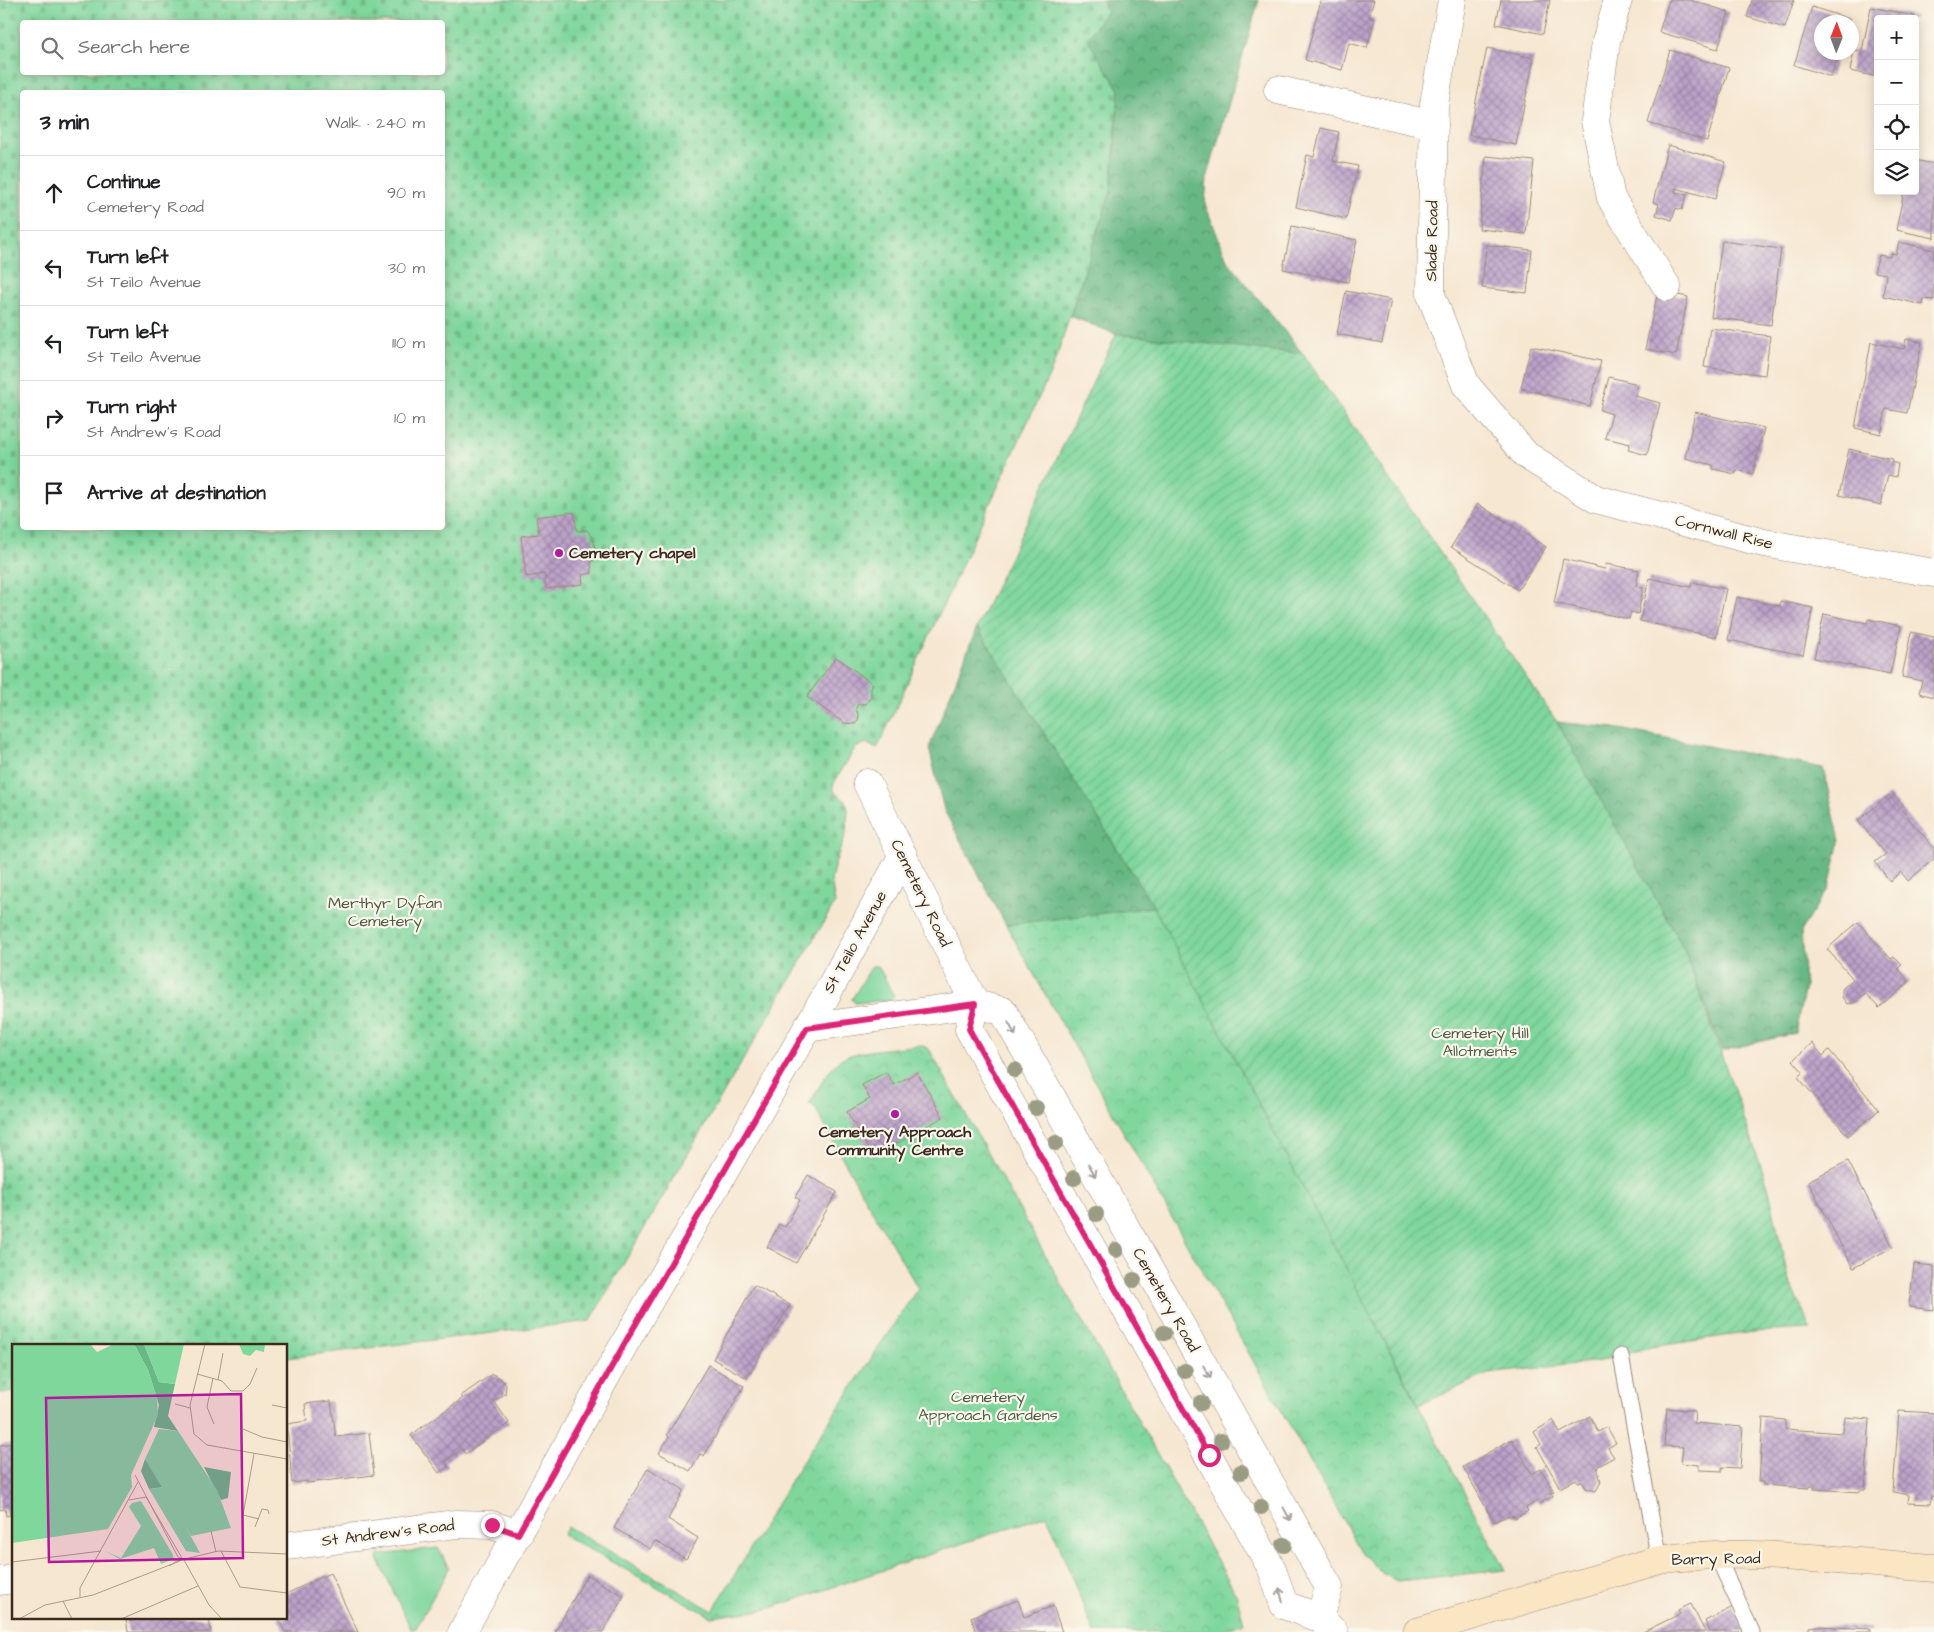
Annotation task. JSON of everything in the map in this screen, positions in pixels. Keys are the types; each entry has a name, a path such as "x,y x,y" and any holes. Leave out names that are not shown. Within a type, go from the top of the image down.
{"street":[{"name":"Slade Road","path":"1452,0 1434,104 1431,295 1466,385 1526,455"},
{"path":"1618,0 1606,42 1595,121 1611,198 1667,287"},
{"path":"1278,90 1434,125"},
{"name":"Cornwall Rise","path":"1526,455 1596,499 1764,544 1934,573"},
{"name":"Cemetery Road","path":"867,783 975,1004 969,1029 1272,1569 1284,1605 1327,1625 1328,1587 1252,1449 1003,1011 975,1004"},
{"name":"St Teilo Avenue","path":"462,1632 626,1341 807,1028 902,855"},
{"path":"807,1028 975,1004"},
{"name":"St Andrew's Road","path":"288,1546 456,1524 492,1525 518,1534"},
{"name":"Barry Road","path":"1417,1632 1659,1560 1717,1556 1789,1558 1934,1568"}],"lane":[{"path":"1621,1356 1659,1560"},
{"path":"1717,1556 1752,1632"}],"green space":[{"name":"Merthyr Dyfan Cemetery","path":"0,0 1103,0 1107,11 1087,39 1119,90 1111,191 1053,367 877,749 866,743 855,748 833,785 835,793 846,801 848,810 846,834 831,880 835,903 590,1321 288,1358 288,1344 12,1344 12,1391 0,1393"},
{"path":"1103,0 1259,0 1207,178 1205,204 1227,260 1303,354 1116,334 1070,316 1111,191 1119,90 1087,39 1107,11"},
{"name":"Cemetery Hill Allotments","path":"1116,334 1303,354 1557,722 1684,949 1768,1186 1788,1278 1811,1329 1752,1332 1651,1347 1600,1361 1488,1374 1419,1405 1154,907 977,627"},
{"path":"977,627 1154,907 1006,925 944,810 929,748"},
{"path":"1557,722 1614,728 1823,768 1840,841 1829,887 1801,930 1805,987 1795,1033 1722,1051 1684,949"},
{"path":"1154,907 1287,1155 1505,1570 1397,1581 1382,1573 1362,1553 1006,925"},
{"path":"872,966 878,966 894,996 891,1000 855,1003 852,999"},
{"name":"Cemetery Approach Gardens","path":"921,1045 929,1049 1236,1594 1244,1623 1220,1632 1094,1632 1047,1515 768,1609 712,1617 563,1535 568,1527 713,1611 799,1467 918,1288 864,1197 814,1106 809,1104 827,1074 841,1059 867,1051"},
{"path":"438,1548 449,1568 416,1628 411,1629 378,1559 379,1555"}],"building":[{"path":"1321,0 1374,0 1369,17 1375,19 1367,48 1349,43 1342,70 1305,60"},
{"path":"1501,0 1550,0 1543,34 1496,24"},
{"path":"1669,0 1690,0 1729,12 1718,49 1659,32"},
{"path":"1752,0 1794,0 1785,28 1747,17"},
{"path":"1812,7 1837,15 1814,15 1814,60 1836,60 1831,77 1794,65"},
{"path":"1871,7 1910,15 1874,15 1874,76 1850,71 1852,60 1859,60 1859,51 1862,51"},
{"path":"1487,48 1534,58 1516,145 1469,135"},
{"path":"1670,50 1729,68 1707,141 1648,123"},
{"path":"1321,128 1339,132 1333,161 1358,166 1346,219 1296,207 1307,155 1314,157"},
{"path":"1668,145 1726,162 1715,199 1676,188 1675,192 1687,195 1682,210 1676,208 1672,220 1656,215 1659,204 1653,202"},
{"path":"1486,156 1534,161 1526,234 1479,229"},
{"path":"1919,161 1934,164 1934,238 1896,230 1903,195 1919,195"},
{"path":"1292,226 1357,240 1348,282 1283,269"},
{"path":"1722,241 1781,249 1771,325 1711,317"},
{"path":"1899,242 1934,250 1934,300 1924,299 1923,305 1883,296 1886,274 1874,272 1879,255 1890,257 1891,253 1896,254"},
{"path":"1486,245 1532,250 1527,293 1482,288"},
{"path":"1346,291 1391,300 1382,343 1337,334"},
{"path":"1658,291 1688,297 1676,355 1645,349"},
{"path":"1710,328 1770,336 1765,375 1704,367"},
{"path":"1906,339 1922,342 1907,413 1886,409 1881,434 1855,428 1871,342 1904,349"},
{"path":"1531,346 1601,361 1590,406 1521,388"},
{"path":"1609,377 1638,384 1635,396 1660,403 1647,455 1628,450 1630,444 1605,438 1612,414 1600,410"},
{"path":"1695,412 1764,428 1753,474 1737,470 1735,474 1713,469 1713,465 1685,458"},
{"path":"1849,449 1892,459 1891,462 1898,464 1896,477 1888,475 1881,505 1839,495"},
{"path":"1478,504 1546,547 1518,590 1451,547"},
{"name":"Cemetery chapel","path":"574,512 577,531 587,530 593,539 595,549 591,564 592,573 582,575 583,584 546,589 544,574 526,577 521,536 539,534 536,517"},
{"path":"1563,559 1605,569 1606,564 1639,570 1636,586 1643,588 1638,614 1631,612 1629,619 1554,603"},
{"path":"1649,578 1691,587 1692,582 1726,589 1716,637 1640,621"},
{"path":"1737,597 1780,606 1780,601 1813,608 1803,655 1728,640"},
{"path":"1824,614 1867,623 1868,619 1901,626 1890,674 1814,658"},
{"path":"1911,632 1934,637 1934,697 1919,693 1922,681 1902,677"},
{"path":"836,657 873,684 871,687 871,697 866,704 858,704 856,708 859,718 855,724 844,723 807,697"},
{"path":"1889,795 1934,848 1934,859 1908,881 1901,872 1890,881 1875,862 1886,854 1858,821"},
{"path":"1858,922 1891,959 1894,957 1902,965 1898,968 1909,982 1879,1008 1865,993 1854,1003 1847,1004 1842,997 1842,989 1853,979 1827,949"},
{"path":"1812,1043 1823,1056 1829,1050 1879,1110 1848,1136 1798,1077 1803,1072 1793,1060"},
{"name":"Cemetery Approach Community Centre","path":"886,1072 894,1085 917,1072 943,1117 873,1157 847,1112 870,1099 862,1085"},
{"path":"1848,1161 1893,1247 1853,1268 1808,1181"},
{"path":"808,1175 837,1192 796,1263 767,1247 779,1224 785,1227 800,1200 795,1197"},
{"path":"1914,1264 1934,1266 1934,1310 1909,1307"},
{"path":"754,1285 790,1305 747,1378 713,1359"},
{"path":"708,1365 744,1386 704,1456 700,1454 690,1471 659,1453 669,1437 667,1435"},
{"path":"492,1374 500,1378 506,1385 505,1394 494,1401 509,1423 465,1454 462,1449 445,1462 448,1466 439,1473 411,1435 463,1398 461,1396"},
{"path":"331,1401 336,1437 369,1433 374,1475 292,1483 288,1424 307,1421 305,1404"},
{"path":"1667,1408 1695,1411 1694,1423 1743,1427 1740,1468 1722,1467 1722,1471 1699,1470 1699,1465 1681,1463 1683,1447 1664,1446"},
{"path":"1899,1411 1934,1413 1934,1497 1931,1496 1930,1504 1908,1503 1909,1495 1893,1492"},
{"path":"1590,1416 1598,1432 1607,1427 1616,1443 1608,1448 1614,1457 1597,1467 1601,1482 1596,1491 1586,1488 1582,1481 1578,1482 1576,1479 1560,1488 1537,1447 1541,1444 1534,1432 1553,1420 1560,1433"},
{"path":"1845,1417 1870,1419 1865,1490 1860,1490 1860,1492 1814,1489 1814,1486 1809,1486 1809,1488 1763,1485 1763,1482 1759,1482 1763,1418 1785,1420 1785,1429 1843,1433"},
{"path":"1512,1439 1532,1474 1541,1469 1554,1492 1551,1493 1553,1496 1539,1504 1537,1501 1526,1508 1528,1511 1515,1518 1513,1515 1510,1517 1509,1515 1494,1522 1463,1467"},
{"path":"12,1443 12,1514 6,1516 5,1509 0,1510 0,1445"},
{"path":"648,1468 684,1490 668,1519 698,1538 686,1559 655,1541 650,1549 614,1528"},
{"path":"330,1573 358,1632 285,1632 279,1620 288,1620 288,1593"},
{"path":"587,1575 624,1596 603,1632 555,1632"},
{"path":"1018,1600 1024,1617 1053,1606 1062,1632 976,1632 971,1617"},
{"path":"1691,1604 1705,1632 1643,1632 1680,1614 1678,1610"},
{"path":"1733,1607 1745,1632 1710,1632 1705,1621"},
{"path":"126,1620 209,1620 211,1632 128,1632"},
{"path":"1809,1627 1870,1629 1870,1632 1809,1632"}],"place":[{"name":"Cemetery chapel","path":"559,553"},
{"name":"Cemetery Approach Community Centre","path":"895,1114"}],"route":[{"path":"492,1525 518,1534 626,1341 807,1028 975,1004 969,1029 1209,1455"}]}
